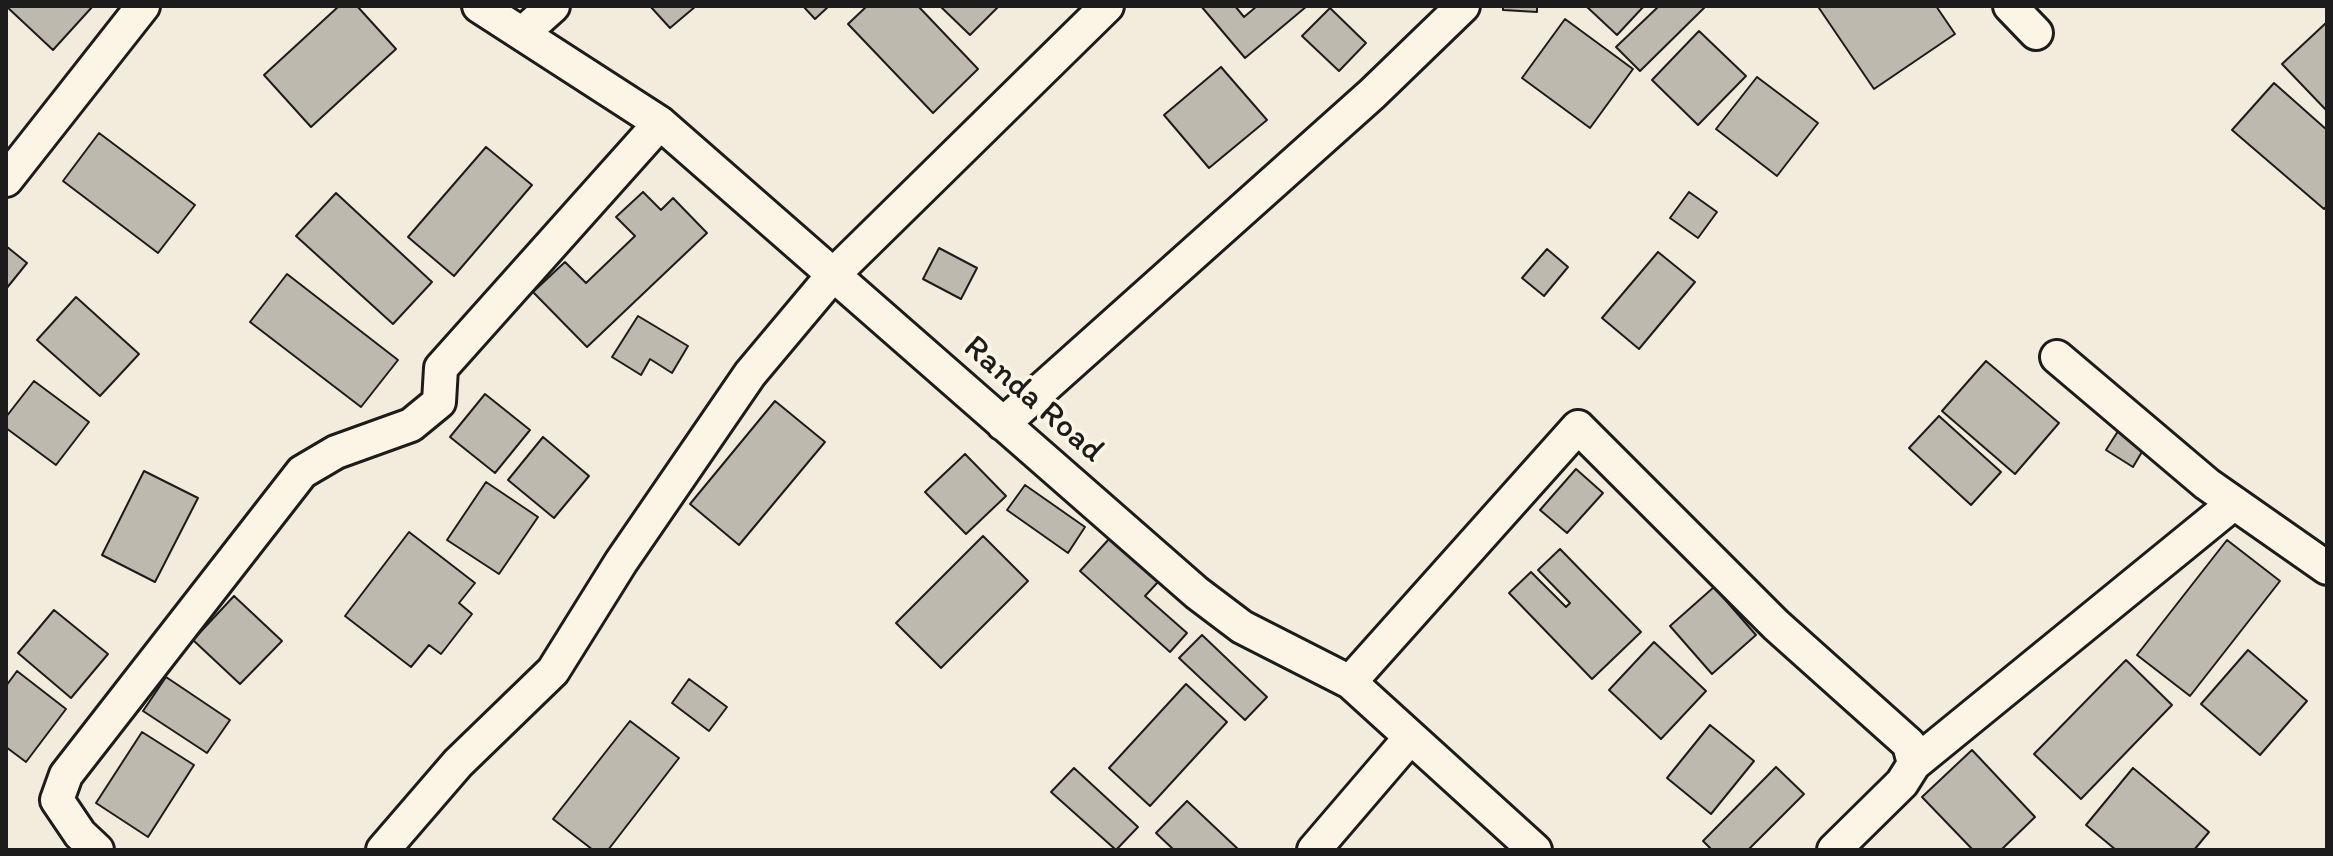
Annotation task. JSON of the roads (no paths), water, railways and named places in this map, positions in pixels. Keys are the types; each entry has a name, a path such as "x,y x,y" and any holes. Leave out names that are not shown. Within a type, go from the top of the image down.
{"street":[{"path":"6,180 143,6"},
{"name":"Randa Road","path":"479,6 524,32 660,123 1197,593 1242,627 1350,682 1535,850"},
{"path":"524,32 553,6"},
{"path":"383,850 458,763 553,671 635,540 750,374 833,275 1107,6"},
{"path":"1003,424 1372,94 1463,6"},
{"path":"2010,6 2036,33"},
{"path":"97,850 80,834 57,800 66,775 302,472 336,452 411,425 439,402 441,368 660,123"},
{"path":"2057,357 2234,503 2327,568"},
{"path":"1350,682 1578,427 1776,625 1909,744 1914,764"},
{"path":"1834,850 1902,783 1914,764 2234,503"},
{"path":"1314,850 1410,738"}]}
